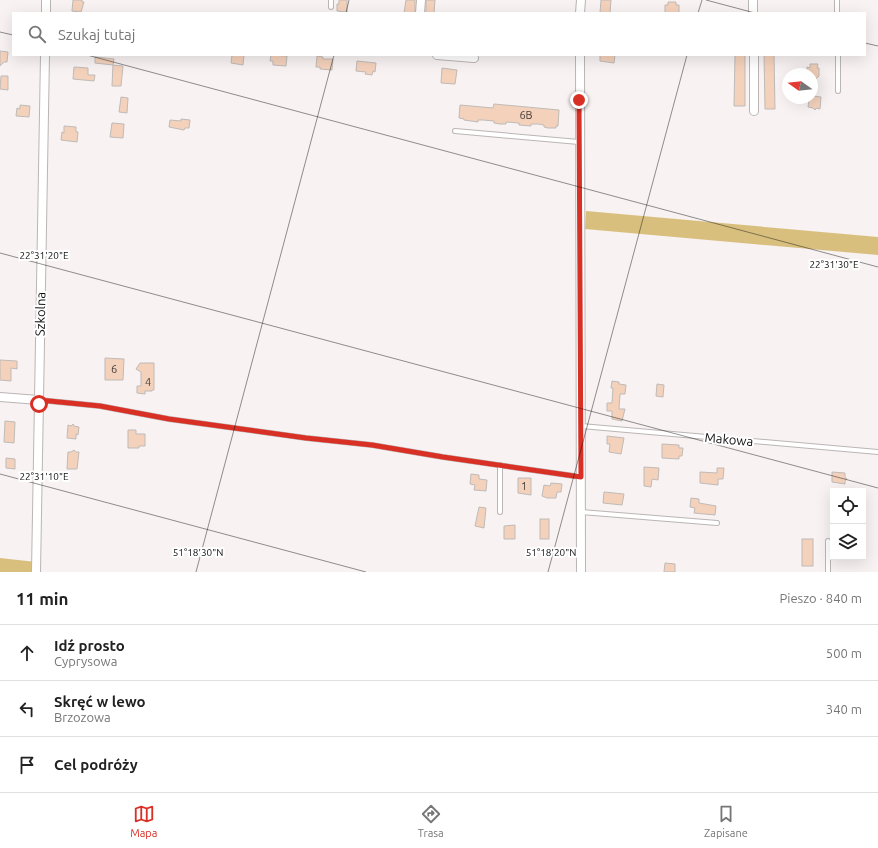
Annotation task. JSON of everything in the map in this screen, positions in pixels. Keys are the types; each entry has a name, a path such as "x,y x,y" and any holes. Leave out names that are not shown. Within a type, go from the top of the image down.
{"street":[{"path":"46,0 46,12"},
{"path":"420,12 421,0"},
{"path":"580,0 580,12"},
{"path":"753,0 753,12"},
{"name":"Szkolna","path":"36,572 45,56"},
{"path":"449,56 474,58"},
{"path":"580,56 581,572"},
{"path":"754,56 754,111"},
{"path":"0,397 39,400"}],"lane":[{"path":"331,0 331,7"},
{"path":"837,0 837,12"},
{"path":"838,56 838,90"},
{"path":"455,131 579,142"},
{"path":"39,400 100,406 169,419 306,438 372,445 581,477"},
{"name":"Makowa","path":"581,426 878,452"},
{"path":"500,465 500,512"},
{"path":"581,512 717,523"},
{"path":"828,541 828,572"}],"shaded area":[{"path":"586,211 878,237 878,255 585,229"},
{"path":"0,558 36,562 36,572 0,572"}],"building":[{"path":"73,0 82,0 82,2 84,2 81,12 72,11"},
{"path":"339,0 347,0 347,12 337,11 337,4 339,4"},
{"path":"406,0 415,0 415,12 404,12"},
{"path":"426,0 435,0 434,12 426,12"},
{"path":"601,0 611,0 610,12 600,12"},
{"path":"668,2 676,2 676,5 679,5 679,12 665,12 665,5 668,5"},
{"path":"0,51 8,52 7,62 4,62 0,66"},
{"path":"232,56 244,56 243,65 231,63"},
{"path":"271,56 287,56 286,66 273,65 273,61 270,61"},
{"path":"317,56 323,57 323,59 333,59 332,70 320,69 320,67 316,67"},
{"path":"600,56 615,56 614,63 600,61"},
{"path":"735,56 745,56 745,106 734,106"},
{"path":"764,56 774,56 775,109 765,109"},
{"path":"95,57 114,59 113,65 95,63"},
{"path":"357,61 376,63 375,72 373,71 372,75 365,74 366,72 356,71"},
{"path":"810,64 818,64 817,68 810,68"},
{"path":"113,65 123,66 121,86 112,86"},
{"path":"74,67 88,68 88,75 95,75 94,81 73,79"},
{"path":"442,68 457,70 455,84 441,83"},
{"path":"1,76 8,76 8,90 0,89"},
{"path":"121,97 128,98 127,113 119,112"},
{"path":"818,97 821,97 820,109 816,108 815,110 808,107 808,104 818,104"},
{"path":"494,104 559,110 558,126 556,126 556,128 548,128 544,127 544,125 538,124 531,124 531,126 506,122 506,124 500,124 494,123 494,121 478,120 478,122 459,118 460,105 493,108"},
{"path":"20,105 30,106 29,117 16,116 17,108 20,109"},
{"path":"181,119 190,120 189,128 185,128 184,130 169,127 170,120 181,121"},
{"path":"112,123 124,124 123,138 110,137"},
{"path":"64,126 76,127 76,132 78,132 77,142 61,140 62,132 64,133"},
{"path":"105,358 124,359 123,380 105,380"},
{"path":"0,360 17,361 17,369 11,368 11,381 0,380"},
{"path":"140,363 154,363 154,390 145,391 145,394 137,393 137,386 141,386 141,372 136,369"},
{"path":"612,381 626,385 625,394 620,394 619,409 625,409 622,421 612,419 612,411 607,411 607,403 612,403"},
{"path":"657,384 664,385 663,397 656,396"},
{"path":"5,421 15,422 14,443 4,442"},
{"path":"73,424 74,426 79,427 78,435 76,434 76,439 67,438 68,425 71,426"},
{"path":"128,430 136,430 136,434 145,434 145,446 139,446 139,448 128,448"},
{"path":"607,436 624,438 621,454 609,452 610,444 607,444"},
{"path":"662,444 679,445 679,448 683,448 682,456 679,456 679,459 662,458"},
{"path":"74,450 79,452 77,469 67,469 68,452"},
{"path":"6,458 15,459 15,469 6,468"},
{"path":"644,467 659,468 658,480 652,479 651,487 644,486"},
{"path":"717,468 724,468 723,479 718,479 718,485 700,483 700,472 717,473"},
{"path":"832,472 845,473 845,477 847,479 845,484 832,482"},
{"path":"471,474 479,475 479,479 487,480 486,491 474,490 475,485 470,484"},
{"path":"518,478 531,478 531,495 518,493"},
{"path":"551,483 562,484 561,492 557,492 556,498 547,498 542,496 544,485 550,486"},
{"path":"604,492 624,494 622,505 603,503"},
{"path":"691,498 699,499 699,503 716,506 715,515 694,513 695,508 690,507"},
{"path":"479,507 486,508 484,528 475,526"},
{"path":"540,519 549,519 549,539 540,539"},
{"path":"515,525 515,539 504,539 504,526"},
{"path":"802,539 813,539 813,566 802,566"},
{"path":"665,563 675,564 675,572 664,572"}],"route":[{"path":"39,404 39,400 100,406 169,419 306,438 372,445 581,477 579,100"}]}
